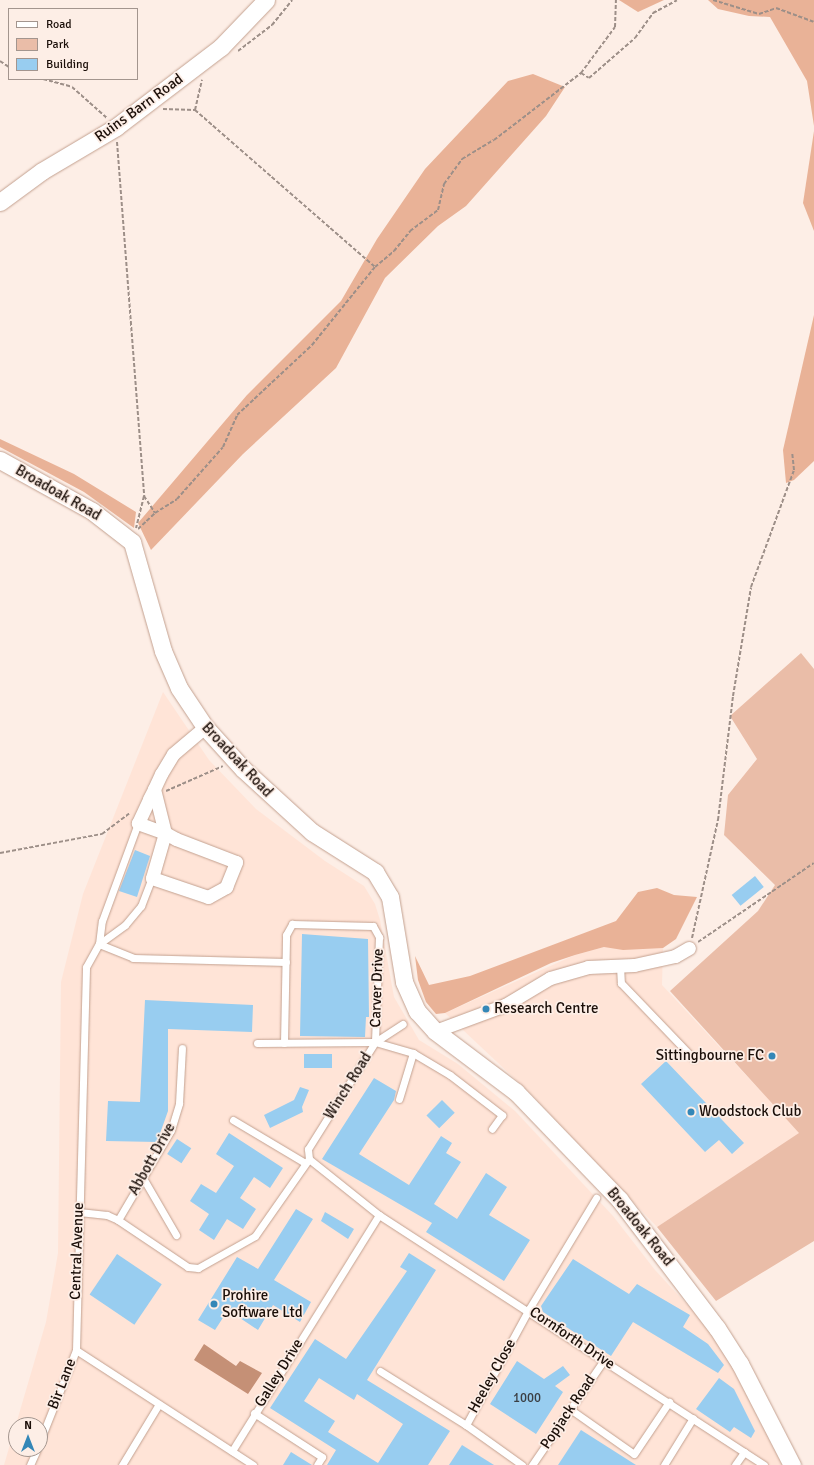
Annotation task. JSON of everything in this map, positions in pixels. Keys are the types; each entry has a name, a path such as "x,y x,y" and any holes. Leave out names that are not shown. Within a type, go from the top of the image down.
{"street":[{"name":"Ruins Barn Road","path":"0,202 42,171 116,127 221,47 266,0"},
{"name":"Broadoak Road","path":"0,460 92,511 132,542 163,651 179,688 205,727 235,760 312,832 375,872 385,885 406,988 417,1011 435,1031 516,1092 619,1199 717,1328 740,1364 792,1465"},
{"path":"154,792 165,833 152,878 208,897 226,887 236,862 165,833 138,823 173,754 205,727"},
{"path":"435,1031 505,1005 550,978 588,967 620,966 675,956 689,948"}],"lane":[{"path":"98,944 102,921 138,823"},
{"path":"98,944 125,925 141,906 152,878"},
{"name":"Carver Drive","path":"257,1043 284,1043 375,1042 379,937 373,926 292,924 286,936 284,1043"},
{"path":"98,944 133,958 286,962"},
{"name":"Central Avenue","path":"76,1350 86,967 98,944"},
{"path":"620,966 621,983 694,1059"},
{"name":"Winch Road","path":"307,1161 308,1149 375,1042 403,1024"},
{"path":"375,1042 413,1053 450,1075 502,1114 492,1129"},
{"name":"Abbott Drive","path":"118,1220 171,1130 179,1104 182,1048"},
{"path":"399,1100 413,1053"},
{"name":"Cornforth Drive","path":"233,1120 307,1161 379,1215 529,1309 764,1465"},
{"path":"79,1212 107,1215 118,1220 188,1267 198,1268 256,1236 307,1161"},
{"path":"144,1178 176,1235"},
{"name":"Heeley Close","path":"522,1465 466,1425 529,1309 596,1198"},
{"name":"Galley Drive","path":"232,1451 254,1413 379,1215"},
{"path":"76,1350 253,1465"},
{"name":"Bir Lane","path":"48,1421 76,1350"},
{"name":"Popjack Road","path":"532,1465 604,1360"},
{"path":"380,1371 466,1425"},
{"path":"570,1409 634,1454 669,1402"},
{"path":"122,1465 159,1404"},
{"path":"254,1413 322,1457 317,1465"},
{"path":"664,1465 693,1418"},
{"path":"735,1465 744,1452"}],"path":[{"path":"47,80 72,87 116,127 144,496 135,533 155,512 178,499 224,448 237,415 312,345 375,267 394,250 410,231 438,210 444,184 462,159 494,140 581,73 615,27 616,0"},
{"path":"581,73 589,78 635,38 653,14 677,0"},
{"path":"713,0 759,14 776,8 814,22"},
{"path":"195,110 375,267"},
{"path":"689,948 718,820 733,696 751,587 794,470 792,452"},
{"path":"144,496 155,512"},
{"path":"154,792 235,760"},
{"path":"0,853 102,834 132,811"},
{"path":"689,948 814,863"}],"shaded area":[{"path":"619,0 664,0 638,12"},
{"path":"708,0 814,0 814,126 807,81 770,17 749,16 718,9"},
{"path":"533,74 565,87 546,116 466,206 438,226 385,278 336,368 243,454 151,550 138,523 247,395 341,301 377,239 425,169 508,81"},
{"path":"814,131 814,231 803,203"},
{"path":"814,315 814,461 794,480 786,483 783,450"},
{"path":"0,439 74,474 136,512 134,528 84,492 0,447"},
{"path":"163,692 209,760 256,809 325,861 364,886 375,904 380,920 394,997 419,1040 458,1064 515,1111 613,1216 655,1270 705,1324 738,1374 783,1465 4,1465 8,1451 8,1457 48,1457 48,1417 18,1417 46,1322 58,1253 61,982 83,894"},
{"path":"657,888 674,895 697,897 676,939 663,948 623,950 604,947 575,955 551,963 445,1013 436,1014 426,1002 418,980 415,956 429,985 470,976 616,921 638,892"},
{"path":"604,947 663,948 662,985 800,1133 657,1227 531,1094 445,1013 575,955"},
{"path":"204,1344 236,1366 240,1361 262,1373 248,1394 194,1360"}],"green space":[{"path":"801,653 814,669 814,1241 716,1301 657,1227 799,1133 670,991 758,911 775,885 724,835 728,795 757,759 730,716"}],"building":[{"path":"135,850 150,856 137,897 119,891"},
{"path":"755,876 764,887 740,906 732,895"},
{"path":"302,934 368,939 369,1017 366,1017 365,1037 300,1036"},
{"path":"145,1000 253,1005 252,1032 168,1029 168,1111 157,1142 106,1141 108,1101 140,1102"},
{"path":"304,1054 332,1054 332,1068 304,1068"},
{"name":"Woodstock Club","path":"666,1061 744,1143 732,1154 719,1140 705,1152 641,1084"},
{"path":"374,1078 396,1091 394,1100 359,1154 409,1185 441,1136 452,1143 446,1153 461,1162 434,1204 457,1219 486,1173 507,1187 489,1215 530,1240 504,1281 426,1232 432,1223 322,1159"},
{"path":"300,1087 309,1090 302,1107 303,1112 270,1128 264,1115 294,1100"},
{"path":"442,1100 455,1113 439,1128 426,1116"},
{"path":"229,1133 283,1168 270,1188 254,1177 240,1198 256,1209 243,1229 227,1219 214,1240 199,1230 209,1214 190,1201 201,1184 216,1193 234,1166 216,1154"},
{"path":"177,1139 191,1148 181,1163 167,1154"},
{"path":"296,1209 313,1219 274,1280 311,1302 300,1322 273,1305 258,1330 228,1310 215,1330 198,1320 237,1257 258,1269"},
{"path":"325,1212 354,1229 348,1239 321,1221"},
{"path":"409,1253 436,1270 367,1380 450,1431 428,1465 327,1465 336,1450 270,1408 315,1339 346,1359 407,1271 400,1267","holes":["319,1378 354,1400 357,1394 403,1424 378,1463 328,1432 335,1421 304,1401"]},
{"path":"117,1254 162,1284 134,1325 90,1295"},
{"path":"573,1259 629,1294 637,1284 690,1315 683,1327 708,1344 724,1365 718,1373 633,1322 611,1356 543,1312 541,1306"},
{"path":"517,1361 544,1379 563,1366 570,1375 555,1386 563,1392 536,1434 490,1404"},
{"path":"719,1378 734,1389 755,1431 751,1438 734,1427 730,1432 696,1409"},
{"path":"581,1430 636,1465 558,1465"},
{"path":"462,1445 494,1465 449,1465"},
{"path":"291,1452 312,1465 283,1465"}],"place":[{"name":"Research Centre","path":"486,1009"},
{"name":"Sittingbourne FC","path":"772,1056"},
{"name":"Woodstock Club","path":"691,1112"},
{"name":"Prohire Software Ltd","path":"214,1304"}]}
